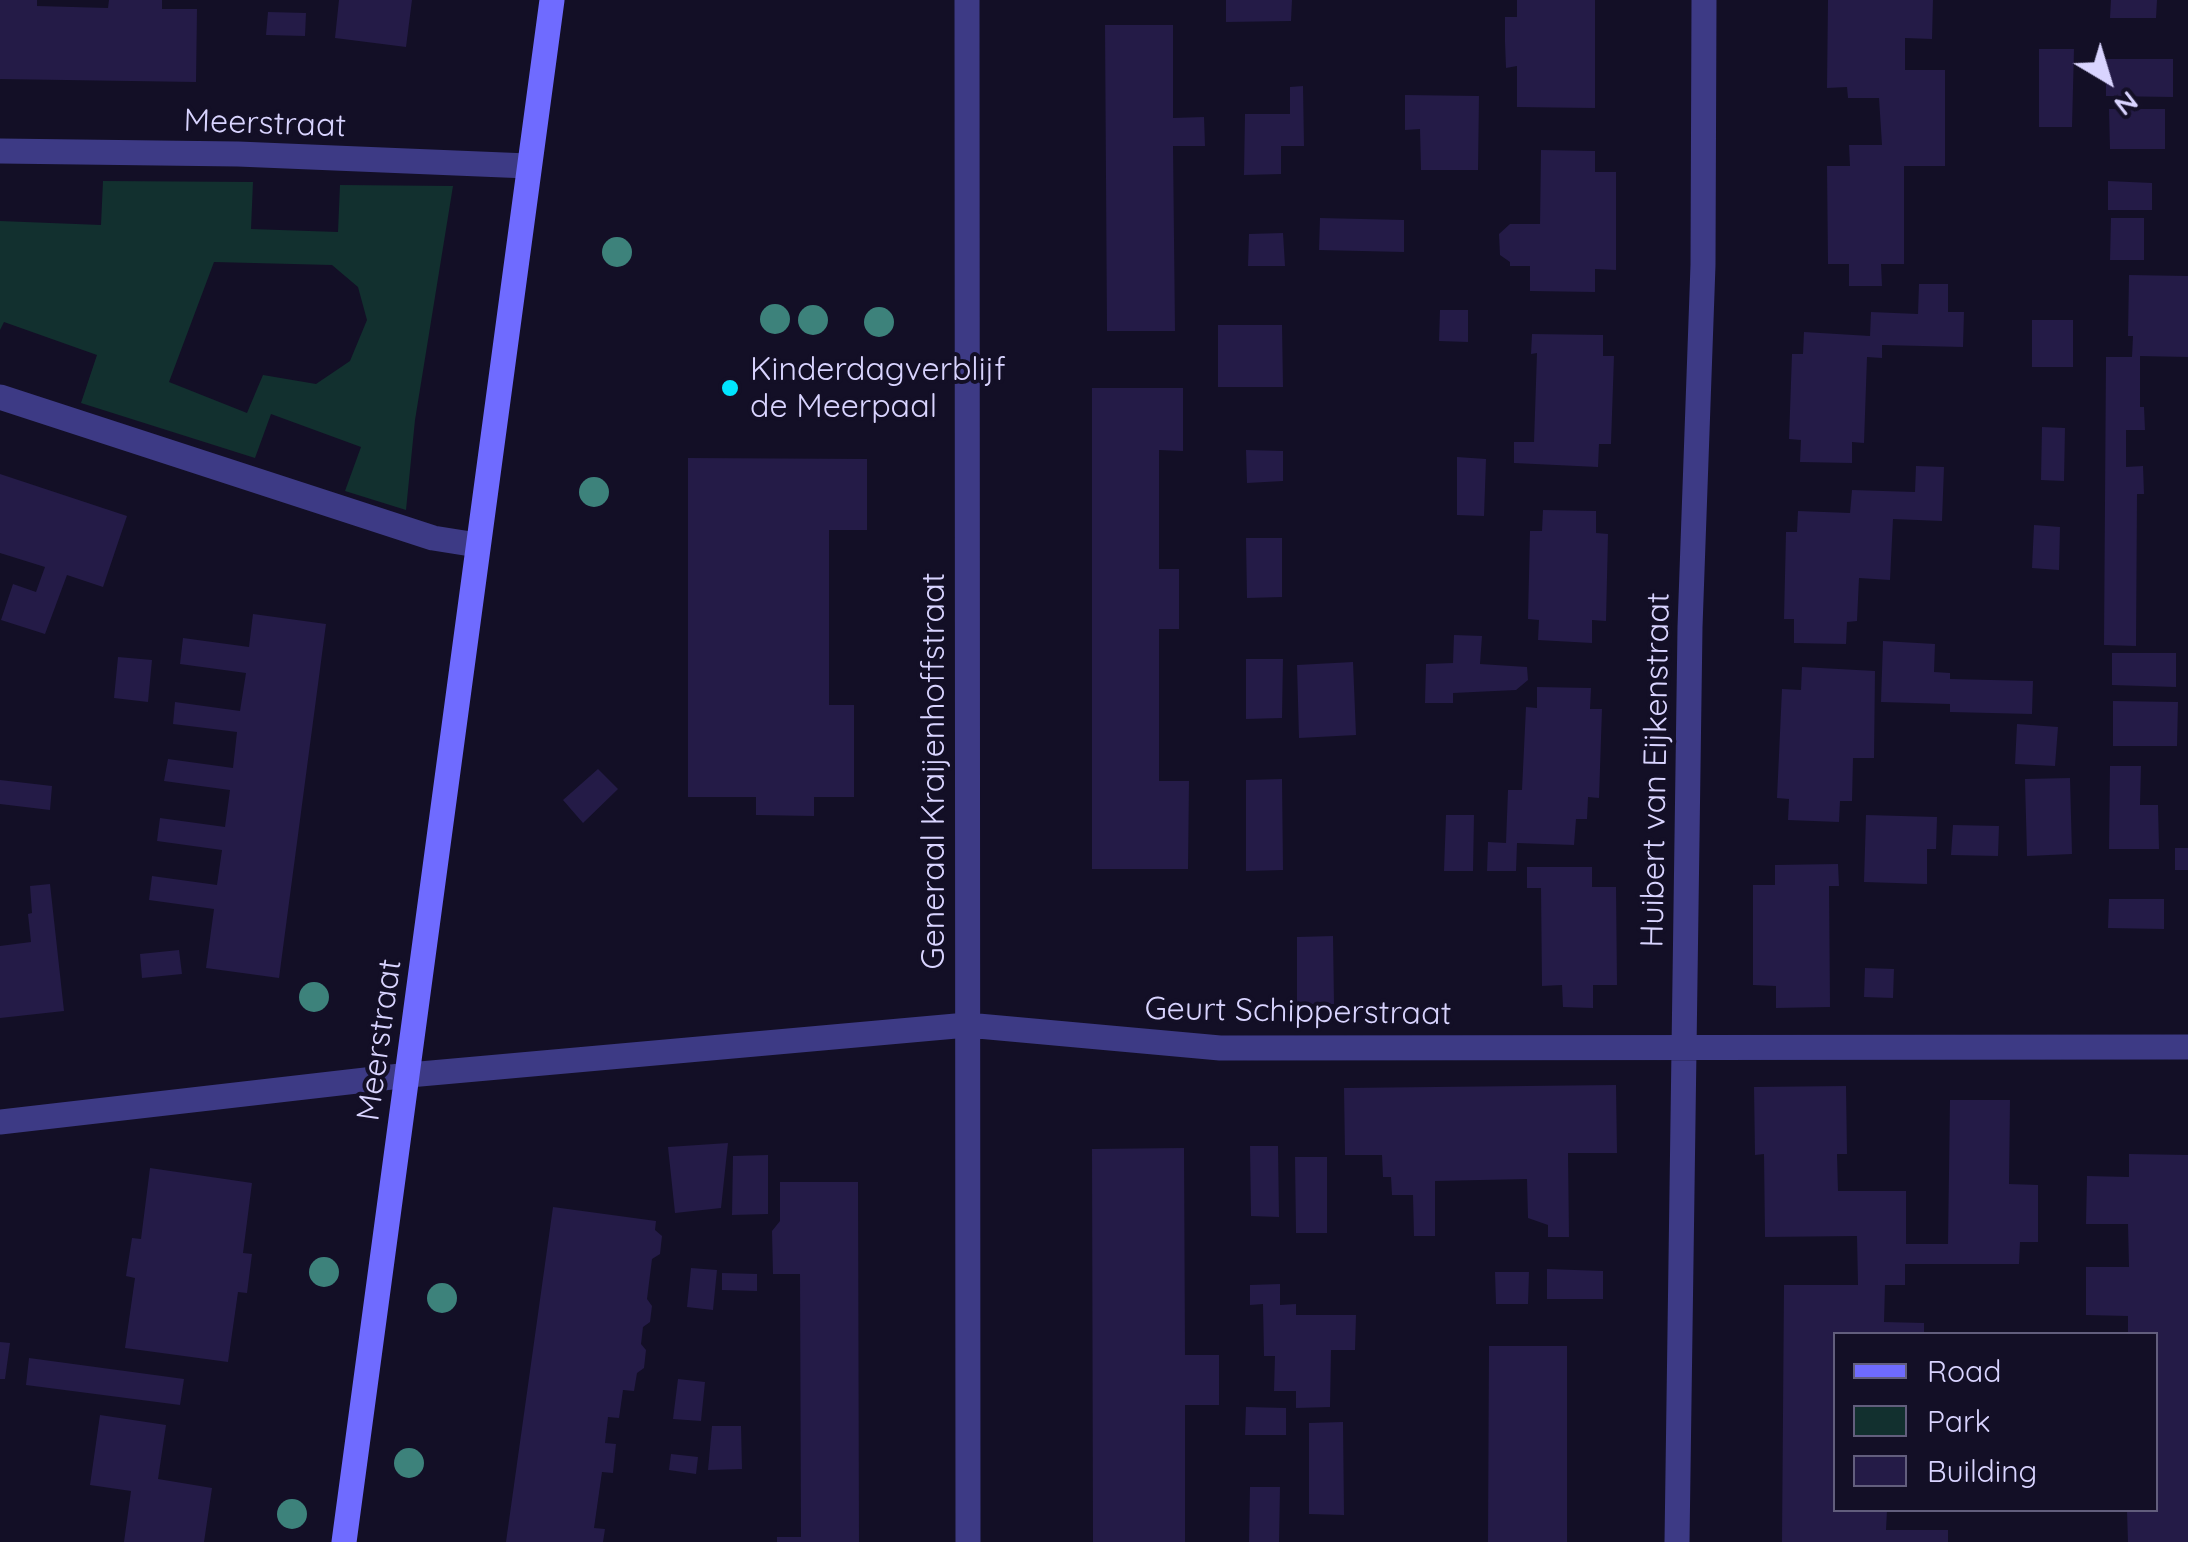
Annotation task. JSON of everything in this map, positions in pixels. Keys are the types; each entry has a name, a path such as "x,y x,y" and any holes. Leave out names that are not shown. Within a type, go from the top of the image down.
{"street":[{"name":"Meerstraat","path":"344,1542 552,0"},
{"name":"Generaal Kraijenhoffstraat","path":"967,0 968,1542"},
{"name":"Huibert van Eijkenstraat","path":"1677,1542 1690,646 1703,266 1704,0"},
{"name":"Meerstraat","path":"0,151 238,154 528,166"},
{"path":"0,397 432,538 476,545"},
{"name":"Geurt Schipperstraat","path":"0,1122 409,1075 967,1026 1220,1048 2188,1047"}],"green space":[{"path":"103,181 253,182 251,229 338,232 340,185 453,186 415,420 406,510 345,491 361,447 271,414 255,458 81,403 97,355 4,322 0,330 0,221 101,225","holes":["214,262 332,265 358,287 367,320 350,361 316,384 263,375 247,413 169,382"]}],"building":[{"path":"0,0 37,0 37,6 108,8 109,0 162,0 162,9 197,9 196,82 0,79"},
{"path":"339,0 412,0 406,47 335,38"},
{"path":"1226,0 1292,0 1291,21 1226,22"},
{"path":"1517,0 1595,0 1595,108 1517,107 1517,66 1506,68 1505,17 1517,17"},
{"path":"1828,0 1933,0 1932,39 1905,38 1905,70 1945,70 1945,166 1904,166 1904,264 1881,264 1882,286 1849,286 1849,264 1828,264 1827,166 1850,166 1849,145 1882,145 1879,98 1848,98 1847,87 1827,88"},
{"path":"2111,0 2157,0 2156,18 2110,18"},
{"path":"268,12 306,13 305,36 266,35"},
{"path":"1105,25 1173,25 1173,118 1204,117 1205,146 1173,146 1175,331 1107,331"},
{"path":"2039,49 2074,49 2072,127 2039,127"},
{"path":"2106,59 2173,59 2173,97 2106,96"},
{"path":"1303,86 1304,146 1281,146 1281,174 1244,175 1245,114 1290,114 1290,87"},
{"path":"1405,95 1479,96 1478,170 1421,170 1420,129 1405,130"},
{"path":"2109,109 2165,109 2165,149 2110,149"},
{"path":"1541,150 1595,151 1595,172 1616,172 1616,270 1595,269 1595,292 1530,291 1530,266 1510,266 1500,255 1499,234 1510,224 1540,224"},
{"path":"2108,181 2152,183 2152,210 2108,210"},
{"path":"1320,218 1404,220 1404,252 1319,250"},
{"path":"2111,218 2144,218 2144,260 2110,260"},
{"path":"1283,233 1285,266 1248,266 1249,234"},
{"path":"2129,275 2188,276 2188,357 2140,356 2140,407 2144,407 2145,430 2126,430 2126,467 2143,466 2144,494 2137,494 2136,646 2104,645 2106,357 2132,357 2133,336 2128,336"},
{"path":"1919,284 1948,284 1948,312 1964,312 1963,347 1882,345 1882,358 1867,357 1864,443 1852,442 1852,463 1800,462 1801,440 1789,439 1792,354 1803,354 1804,332 1870,336 1871,312 1918,314"},
{"path":"1440,310 1468,310 1468,342 1439,341"},
{"path":"2032,320 2073,320 2073,367 2032,367"},
{"path":"1218,325 1282,325 1283,387 1218,387"},
{"path":"1532,334 1603,335 1603,356 1614,356 1611,444 1599,444 1598,467 1514,463 1514,442 1534,442 1537,353 1531,354"},
{"path":"1092,388 1183,388 1183,451 1159,450 1159,569 1179,569 1179,629 1159,629 1159,781 1189,781 1188,869 1092,869"},
{"path":"2042,427 2065,428 2064,481 2041,480"},
{"path":"1246,450 1283,451 1283,481 1247,483"},
{"path":"1457,457 1486,459 1484,516 1457,515"},
{"path":"688,458 867,459 867,530 829,530 829,705 854,705 854,797 814,797 814,816 756,815 756,797 688,797"},
{"path":"1916,466 1944,467 1942,521 1893,519 1890,580 1859,578 1857,621 1847,622 1846,644 1794,643 1794,619 1784,619 1786,532 1797,532 1798,511 1850,513 1852,490 1915,492"},
{"path":"0,474 127,516 103,587 67,575 45,634 1,620 13,584 36,592 45,567 0,553"},
{"path":"1543,510 1596,511 1596,533 1608,534 1606,621 1592,620 1592,643 1538,640 1539,620 1528,619 1530,531 1542,531"},
{"path":"2034,525 2060,527 2059,570 2032,568"},
{"path":"1246,538 1282,538 1282,597 1247,598"},
{"path":"253,614 326,624 279,978 206,968 214,909 149,900 152,876 217,885 222,850 157,841 160,818 225,827 230,790 164,781 168,759 233,768 237,732 173,724 175,702 240,711 246,673 180,664 183,638 249,647"},
{"path":"1454,635 1482,636 1480,664 1527,667 1528,680 1516,690 1453,693 1453,703 1425,703 1426,664 1453,663"},
{"path":"1883,641 1935,644 1934,672 1950,673 1950,679 2033,681 2032,714 1950,712 1950,704 1881,702"},
{"path":"2112,653 2176,653 2176,687 2112,685"},
{"path":"118,657 152,660 148,702 114,698"},
{"path":"1246,659 1283,659 1282,718 1246,719"},
{"path":"1353,662 1356,735 1299,738 1297,665"},
{"path":"1802,667 1875,671 1874,758 1853,758 1852,801 1840,801 1839,822 1788,820 1789,799 1777,798 1782,689 1801,690"},
{"path":"1537,687 1591,688 1590,709 1602,709 1599,798 1588,797 1587,819 1576,819 1574,845 1517,843 1516,871 1487,871 1488,842 1506,843 1508,790 1522,790 1526,707 1537,708"},
{"path":"2113,701 2178,702 2177,746 2113,746"},
{"path":"2017,724 2058,727 2055,766 2015,764"},
{"path":"2110,766 2141,766 2140,805 2158,805 2159,849 2109,849"},
{"path":"598,769 618,789 583,823 563,800"},
{"path":"2070,778 2072,854 2027,856 2025,779"},
{"path":"1282,779 1283,870 1246,871 1246,780"},
{"path":"0,780 52,786 50,810 0,804"},
{"path":"1446,815 1474,815 1473,871 1444,871"},
{"path":"1866,815 1937,817 1936,849 1927,849 1927,884 1864,882"},
{"path":"1953,825 1999,826 1998,856 1951,855"},
{"path":"2175,848 2188,848 2188,870 2175,870"},
{"path":"1838,864 1839,886 1829,886 1830,1007 1776,1008 1776,986 1753,985 1753,885 1775,885 1775,865"},
{"path":"1527,867 1592,867 1592,887 1616,887 1617,985 1593,985 1593,1008 1563,1007 1562,985 1542,986 1541,888 1527,888"},
{"path":"50,884 64,1011 0,1018 0,946 31,942 30,886"},
{"path":"2109,899 2164,899 2164,929 2108,928"},
{"path":"1333,936 1334,1004 1297,1004 1297,937"},
{"path":"179,950 182,974 142,978 140,954"},
{"path":"1865,968 1894,969 1893,998 1864,997"},
{"path":"1616,1085 1617,1153 1568,1153 1569,1237 1548,1237 1548,1225 1528,1218 1527,1179 1435,1181 1435,1236 1414,1236 1413,1195 1392,1195 1391,1177 1383,1177 1382,1155 1345,1155 1344,1088"},
{"path":"1846,1086 1847,1154 1837,1154 1838,1191 1906,1191 1906,1244 1948,1244 1950,1100 2010,1100 2009,1184 2038,1185 2038,1242 2020,1242 2019,1264 1905,1264 1905,1285 1885,1285 1884,1322 1924,1323 1924,1332 1833,1332 1833,1512 1887,1512 1886,1530 1948,1530 1948,1542 1782,1542 1784,1285 1858,1285 1857,1236 1765,1237 1764,1154 1755,1155 1754,1087"},
{"path":"728,1143 721,1208 675,1213 668,1147"},
{"path":"1250,1146 1278,1146 1279,1217 1251,1216"},
{"path":"1184,1148 1185,1355 1219,1355 1219,1405 1185,1405 1185,1542 1093,1542 1092,1149"},
{"path":"2129,1154 2188,1155 2188,1542 2128,1542 2127,1512 2158,1512 2158,1332 2128,1332 2128,1316 2086,1315 2086,1267 2129,1267 2128,1224 2086,1224 2087,1176 2129,1177"},
{"path":"768,1155 768,1214 732,1215 733,1156"},
{"path":"1295,1157 1327,1157 1327,1233 1296,1233"},
{"path":"150,1168 252,1183 243,1253 252,1254 247,1293 238,1292 228,1362 125,1348 135,1278 126,1276 132,1238 141,1239"},
{"path":"780,1182 858,1182 859,1542 777,1542 777,1537 801,1537 800,1274 773,1274 772,1231 780,1221"},
{"path":"553,1207 656,1221 655,1230 662,1236 660,1254 652,1259 647,1299 652,1306 650,1322 643,1327 641,1344 646,1350 644,1368 637,1373 634,1391 623,1390 619,1418 608,1417 605,1443 616,1444 613,1473 602,1472 594,1528 605,1529 603,1542 506,1542"},
{"path":"691,1268 717,1270 713,1310 687,1307"},
{"path":"1547,1269 1603,1271 1603,1299 1547,1299"},
{"path":"1495,1272 1529,1272 1528,1304 1496,1304"},
{"path":"722,1273 757,1274 757,1291 722,1290"},
{"path":"1280,1284 1280,1305 1296,1304 1296,1315 1356,1315 1355,1350 1331,1350 1330,1407 1296,1408 1296,1391 1274,1391 1275,1356 1264,1356 1263,1304 1250,1305 1250,1285"},
{"path":"0,1342 10,1343 5,1379 0,1379"},
{"path":"1489,1346 1567,1346 1567,1542 1488,1542"},
{"path":"29,1358 184,1379 180,1405 26,1385"},
{"path":"678,1379 705,1382 701,1421 673,1419"},
{"path":"1246,1407 1286,1408 1286,1435 1245,1435"},
{"path":"100,1415 166,1425 158,1479 212,1488 204,1542 124,1542 131,1491 90,1485"},
{"path":"1343,1422 1344,1515 1309,1514 1309,1423"},
{"path":"712,1426 741,1426 742,1469 708,1470"},
{"path":"671,1454 698,1457 696,1474 669,1470"},
{"path":"1250,1487 1280,1487 1279,1542 1249,1542"}],"place":[{"name":"Kinderdagverblijf de Meerpaal","path":"730,388"}]}
